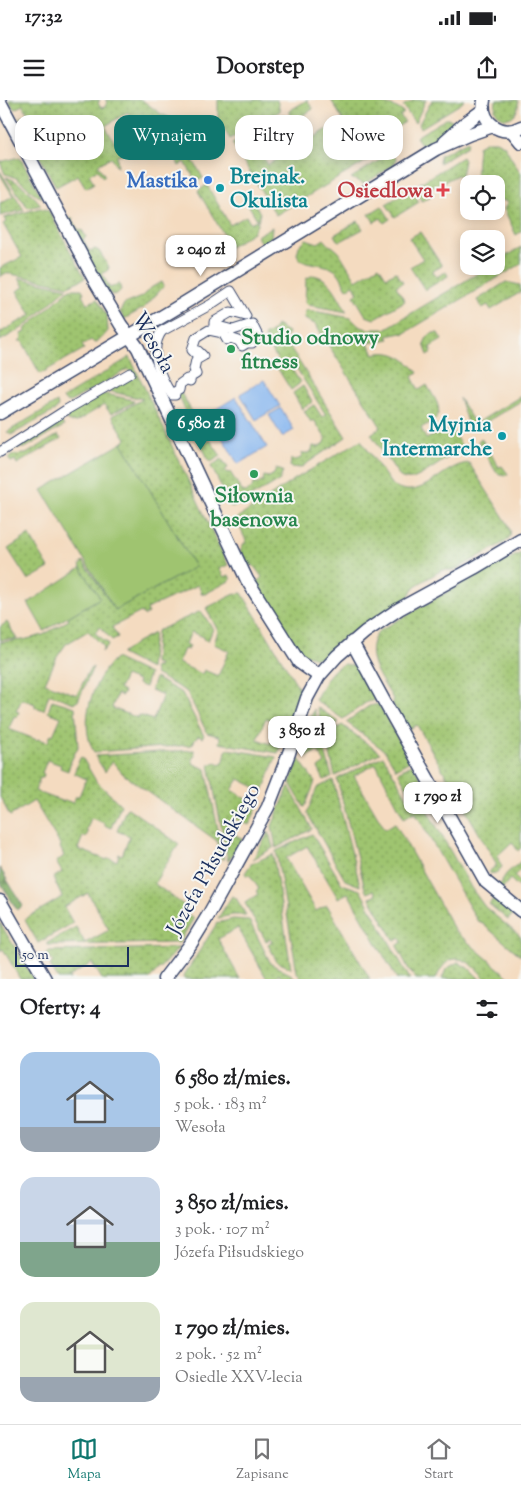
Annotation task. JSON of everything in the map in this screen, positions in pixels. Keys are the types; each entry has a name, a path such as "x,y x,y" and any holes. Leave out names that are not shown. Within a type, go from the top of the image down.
{"street":[{"name":"Wesoła","path":"0,102 96,283 121,325 138,348 247,580 299,662 319,676"},
{"path":"484,105 488,122 499,130 516,129 521,142"},
{"path":"436,149 484,105"},
{"path":"0,413 436,149 493,126"},
{"path":"231,291 246,316 231,312 214,322 214,325 233,330 252,324 258,336 252,340 252,343 242,346 239,341 230,338 227,340 223,333 209,330 196,338 192,350 203,356 196,360 194,369 196,374 191,377 190,381 187,379 180,384 179,390 176,390 175,395 172,395 156,361 158,337 162,332 231,291"},
{"path":"0,452 66,410 130,373"},
{"name":"Józefa Piłsudskiego","path":"164,979 190,945 204,922 268,807 289,754 307,698 319,676 352,642 399,609 521,540"},
{"path":"352,642 486,882 521,911"},
{"path":"0,901 44,979"}],"green space":[{"path":"9,100 100,100 98,103 101,108 105,107 107,102 105,100 142,100 163,115 130,115 128,112 123,115 114,115 114,121 105,126 114,141 114,160 117,160 118,168 111,157 98,165 105,176 103,178 98,170 89,174 94,183 86,188 78,175 56,187 42,160 104,160 104,115 26,115 28,114 23,105 14,109"},
{"path":"218,100 277,100 280,111 273,115 235,115 235,136 230,139 225,131 225,115 218,115"},
{"path":"307,100 313,109 304,115 291,115 289,111"},
{"path":"331,100 381,103 390,105 404,113 401,115 340,115"},
{"path":"414,100 426,100 415,123 403,106"},
{"path":"432,100 464,100 421,128 419,124"},
{"path":"496,100 518,100 517,111 511,117 502,118 495,110"},
{"path":"445,119 450,119 456,123 425,145 421,144 416,137"},
{"path":"323,132 323,160 368,160 276,215 242,160 265,160 268,165 276,160 313,160 313,138"},
{"path":"468,141 467,146 439,163 440,155"},
{"path":"487,141 496,141 504,145 521,174 521,232 516,235 505,211 508,202 505,201 505,175 478,175 476,172 478,146"},
{"path":"462,157 464,160 461,175 457,175 428,189 431,196 422,201 414,187"},
{"path":"15,158 15,160 22,160 42,198 20,181 5,174 0,162"},
{"path":"176,160 193,160 203,178 196,182 185,162 179,166"},
{"path":"380,160 396,160 394,165 364,184 351,178"},
{"path":"0,171 24,210 0,216 0,203 13,196"},
{"path":"6,177 16,181 25,188 41,205 28,208"},
{"path":"207,185 230,225 246,216 250,223 256,220 258,223 253,232 230,247 220,245 225,237 198,191"},
{"path":"411,189 419,202 395,217 386,204"},
{"path":"248,193 260,213 258,221 243,196"},
{"path":"382,206 390,219 384,223 381,218 374,222 369,214"},
{"path":"40,208 48,210 85,278 68,286 6,273 0,277 0,268 22,257 3,224 6,222 4,218"},
{"path":"70,217 73,218 72,220 79,231 82,230 86,237 83,239 89,251 95,249 99,251 109,267 102,274 110,288 119,283 121,290 117,294 112,295 108,292 70,224"},
{"path":"358,221 363,229 341,241 337,240 334,235"},
{"path":"272,227 271,238 263,246 257,237"},
{"path":"420,232 442,266 433,271 436,277 446,272 448,276 425,290 410,267 423,259 409,238"},
{"path":"306,239 318,243 324,239 339,252 356,280 379,266 386,277 396,272 403,282 396,286 405,301 374,319 366,316 354,296 358,293 354,285 347,289 335,270 300,260 297,254 299,246"},
{"path":"521,247 521,264 505,273 505,257"},
{"path":"313,275 320,277 330,284 347,312 308,305 305,302 306,279"},
{"path":"475,275 502,275 403,334 387,336 389,339 368,343 374,354 393,354 409,363 418,373 412,377 419,390 427,385 437,402 439,411 434,420 421,428 426,439 444,431 452,432 462,446 461,449 412,479 400,477 371,434 381,427 315,324 304,319 305,311 351,318 359,326 367,329 385,329"},
{"path":"19,278 67,288 24,327 0,341 0,331 31,315 17,291 24,287"},
{"path":"162,282 164,286 144,308 124,319 120,312 124,304 141,297 152,287"},
{"path":"506,282 520,285 521,292 491,310 488,305 482,308 477,300"},
{"path":"70,289 82,289 84,293 82,294 87,304 97,299 107,316 108,331 102,338 94,343 91,340 82,345 84,349 40,374 22,341 19,341 22,338 21,334 26,332 25,329"},
{"path":"276,325 288,332 285,339 346,437 300,468 290,467 291,459 301,458 302,453 312,451 313,446 318,447 325,443 326,439 314,420 311,422 304,411 314,405 322,417 326,415 295,366 291,368 300,382 291,390 276,366 279,363 264,336 273,331"},
{"path":"433,333 438,333 442,340 430,347 432,352 428,355 424,344 427,337"},
{"path":"130,357 228,565 219,569 224,577 229,575 231,580 205,594 202,594 198,585 147,609 148,613 144,616 141,612 112,627 118,637 112,640 100,627 95,633 109,644 102,652 104,647 88,631 66,644 57,657 45,683 77,695 89,670 93,667 78,701 74,703 49,694 44,710 22,699 16,711 19,712 17,717 14,716 9,729 37,740 48,742 61,717 48,712 52,700 75,707 78,747 68,771 60,768 61,765 47,760 42,773 44,774 43,778 40,778 35,791 64,802 65,800 73,803 76,796 79,796 86,779 74,773 82,757 96,781 121,805 111,828 91,818 86,831 88,832 86,837 83,836 78,849 107,860 108,858 117,861 119,854 122,855 130,836 117,831 128,808 179,844 155,884 185,906 182,911 194,918 179,943 47,945 47,943 76,927 85,943 109,930 88,893 64,907 73,923 38,943 26,922 25,919 62,897 53,878 62,872 56,862 64,856 61,846 34,801 10,816 0,797 0,642 23,640 43,635 69,620 68,617 100,598 81,568 80,565 83,561 115,610 195,567 122,443 126,439 112,416 143,399 108,391 133,377 128,369 70,402 65,401 63,398"},
{"path":"303,386 312,402 302,409 293,393"},
{"path":"179,390 199,423 203,421 206,424 201,428 209,437 202,442 199,441 180,399 175,395"},
{"path":"106,394 133,400 134,402 111,414 104,405 76,422 69,422 64,416 100,395"},
{"path":"521,396 521,401 472,429 468,425 459,398 475,424"},
{"path":"57,402 56,410 11,435 7,432"},
{"path":"59,419 64,426 25,448 15,448 14,446"},
{"path":"58,435 61,439 17,464 15,460 11,462 8,458 13,455 26,454"},
{"path":"481,438 499,467 502,466 508,474 504,476 496,472 478,441"},
{"path":"210,440 221,456 211,462 202,446"},
{"path":"361,440 391,484 402,489 412,490 422,487 449,470 469,463 508,524 510,531 509,539 455,570 442,570 415,586 408,597 341,640 327,656 316,658 298,652 257,582 262,577 253,565 248,566 240,551 244,543 247,543 236,519 295,479"},
{"path":"122,443 195,567 115,610 42,490"},
{"path":"222,459 228,468 225,470 227,473 230,472 242,491 246,492 252,488 253,484 263,481 264,476 269,477 274,474 276,469 283,471 280,480 232,508 211,466"},
{"path":"29,535 49,568 28,580 8,549"},
{"path":"521,553 521,848 518,851 512,842 497,856 502,867 492,874 488,872 496,866 496,863 417,725 407,730 393,705 393,699 374,666 371,648 379,631 480,573"},
{"path":"81,568 100,598 44,631 28,603"},
{"path":"242,593 300,690 285,733 276,729 278,723 266,718 257,739 270,744 273,737 283,741 278,753 219,743 219,736 207,733 187,692 155,674 154,667 158,667 159,664 154,663 157,631 201,611 213,629 208,641 203,639 204,637 191,632 186,644 190,646 188,650 184,649 178,663 202,674 204,670 218,676 229,651 214,644 218,631 206,608 235,594"},
{"path":"7,622 17,639 0,640 0,627"},
{"path":"154,633 150,669 121,654 137,642"},
{"path":"115,658 149,674 145,687 137,684 138,681 125,676 119,689 124,692 122,696 117,694 112,708 138,718 139,715 153,720 163,695 151,690 155,678 182,693 204,736 196,738 192,745 94,752 89,741 87,728 90,703 100,678"},
{"path":"345,664 360,669 377,700 367,702 343,719 315,700 335,669"},
{"path":"379,704 410,761 396,769 385,751 346,722 369,706"},
{"path":"317,707 339,722 324,733"},
{"path":"314,709 321,735 302,749 301,746"},
{"path":"342,725 380,753 335,776 326,737"},
{"path":"322,740 332,777 324,780 318,768 325,763 318,751 307,756 305,753"},
{"path":"228,749 276,757 263,791 239,779 232,790 258,806 249,825 234,818 227,830 243,839 228,861 209,765 216,762 220,764 224,761"},
{"path":"194,750 195,755 192,759 194,764 206,769 224,860 218,856 217,841 123,774 112,761 105,772 95,756"},
{"path":"383,756 410,802 426,808 472,889 485,907 521,937 521,956 478,922 415,812 404,818 376,764 354,776 385,829 395,823 455,931 511,979 485,979 472,965 459,959 446,963 436,979 416,979 408,968 397,946 402,942 400,938 395,941 370,898 376,895 374,890 367,893 365,889 337,779"},
{"path":"299,759 315,782 305,807 290,783"},
{"path":"412,764 424,783 408,790 398,772"},
{"path":"333,780 360,886 345,880 307,813 317,788"},
{"path":"289,786 312,829 276,848 272,826"},
{"path":"425,786 439,811 435,814 429,804 421,801 423,797 418,795 416,800 410,793"},
{"path":"269,832 273,848 253,859"},
{"path":"312,834 342,884 360,890 410,979 397,979 348,893 338,898 307,846 286,858 316,911 327,905 370,979 301,979 297,972 276,851"},
{"path":"273,854 291,968 277,962 268,944 272,941 270,939 266,941 245,903 258,894 256,891 259,889 249,874 247,876 245,873 251,864"},
{"path":"521,861 521,869 514,876 521,883 521,889 510,879 501,890 499,885 506,874"},
{"path":"0,868 23,906 17,910 0,882"},
{"path":"232,896 236,898 246,915 218,918"},
{"path":"493,899 513,914 508,920 489,904"},
{"path":"233,919 249,920 271,964 292,975 295,979 282,979 279,974 271,979 267,979 238,928 218,939 240,979 184,979 183,977 217,923"},
{"path":"0,923 34,979 20,979 3,949 0,951"},
{"path":"179,948 149,979 102,979 92,963 69,977 70,979 58,979 50,965 53,962 49,956 45,955 49,951"},
{"path":"458,962 471,970 480,979 442,979 446,969"}],"water":[{"path":"264,380 280,406 256,420 240,394"},
{"path":"236,397 267,447 238,464 208,414"},
{"path":"281,408 294,430 282,437 269,415"}],"place":[{"name":"Mastika","path":"208,180"},
{"name":"Brejnak. Okulista","path":"220,188"},
{"name":"Osiedlowa","path":"443,190"},
{"name":"Studio odnowy fitness","path":"231,349"},
{"name":"Myjnia Intermarche","path":"502,436"},
{"name":"Siłownia basenowa","path":"254,474"}]}
